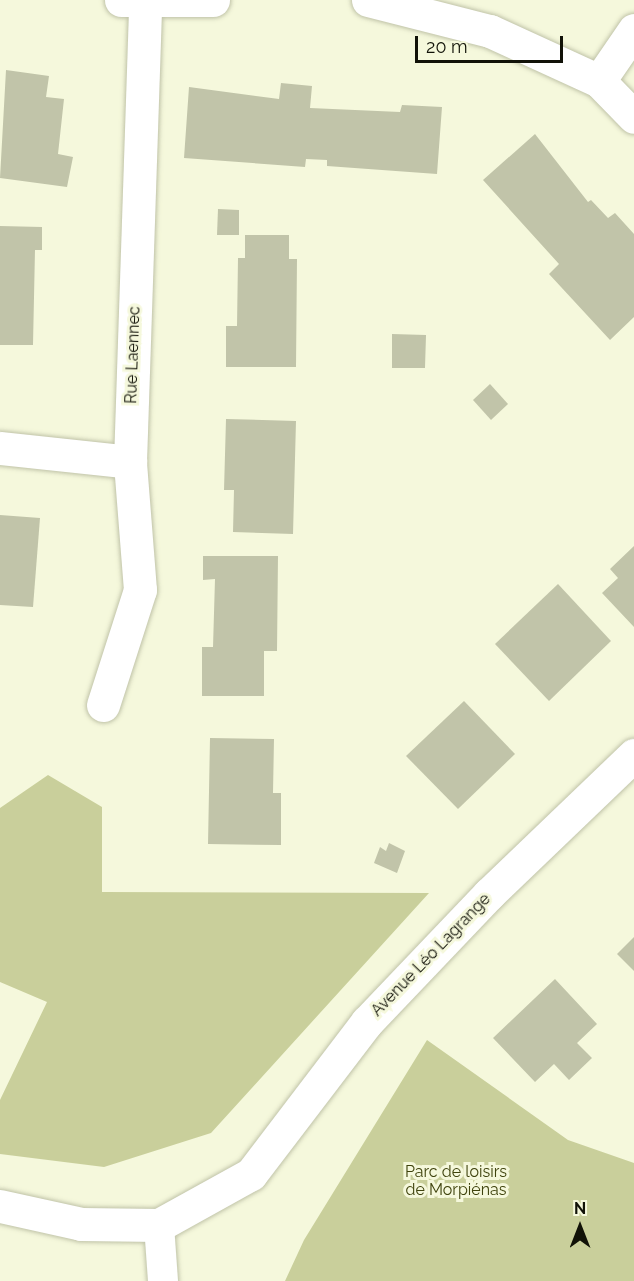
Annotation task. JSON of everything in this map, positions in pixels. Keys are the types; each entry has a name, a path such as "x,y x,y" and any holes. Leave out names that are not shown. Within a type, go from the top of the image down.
{"street":[{"path":"137,1 213,0"},
{"path":"368,0 490,32 598,81 634,117"},
{"name":"Rue Laennec","path":"103,705 140,590 130,462 137,1"},
{"path":"598,81 634,30"},
{"path":"0,448 130,462"},
{"name":"Avenue Léo Lagrange","path":"159,1225 251,1174 367,1022 489,894 634,755"},
{"path":"0,1206 81,1224 159,1225"}],"lane":[{"path":"159,1225 162,1281"}],"green space":[{"path":"48,775 102,807 102,892 429,893 211,1133 104,1167 0,1154 0,1100 47,1002 0,982 0,808"},
{"name":"Parc de loisirs de Morpiénas","path":"427,1040 568,1140 634,1163 634,1281 285,1281 304,1240"}],"building":[{"path":"6,70 49,76 46,97 64,99 58,154 73,157 67,187 0,178"},
{"path":"281,83 312,86 310,108 400,112 402,105 442,107 437,174 327,166 327,160 306,159 305,167 184,158 189,87 279,99"},
{"path":"535,134 588,202 591,200 608,218 615,213 634,234 634,317 610,340 549,274 559,264 483,180"},
{"path":"218,209 239,210 239,235 217,235"},
{"path":"0,226 42,227 42,250 35,250 33,345 0,345"},
{"path":"245,235 289,235 289,259 297,259 296,367 226,367 226,326 237,326 238,258 245,258"},
{"path":"392,334 426,335 425,368 392,368"},
{"path":"490,384 508,404 491,420 473,400"},
{"path":"226,419 296,421 293,534 233,532 234,490 224,490"},
{"path":"0,515 40,518 33,607 0,605"},
{"path":"634,546 634,627 602,593 618,578 610,569"},
{"path":"203,556 278,556 277,651 264,651 264,696 202,696 202,647 213,647 215,579 203,580"},
{"path":"558,584 611,641 549,701 495,644"},
{"path":"464,701 515,754 458,809 406,756"},
{"path":"210,738 274,739 273,793 281,793 281,845 208,844"},
{"path":"389,843 405,851 397,873 374,863 380,847 386,851"},
{"path":"634,937 634,971 617,954"},
{"path":"555,979 597,1024 577,1043 592,1058 569,1080 554,1064 535,1082 493,1038"}]}
